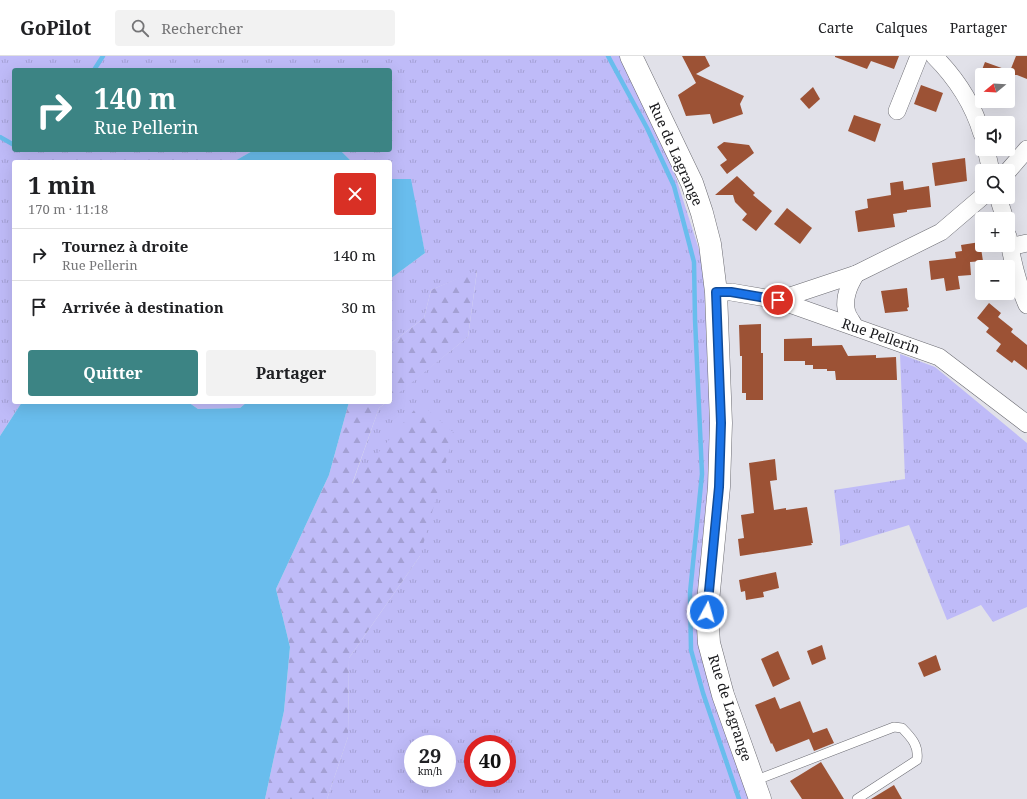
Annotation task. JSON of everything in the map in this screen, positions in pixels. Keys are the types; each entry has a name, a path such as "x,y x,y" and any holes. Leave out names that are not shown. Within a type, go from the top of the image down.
{"street":[{"name":"Rue de Lagrange","path":"631,56 692,183 710,244 716,292 720,430 719,487 707,612 709,643 723,695 757,790"},
{"path":"897,111 919,56"},
{"path":"934,56 963,90 976,116"},
{"path":"1014,164 1027,149"},
{"path":"778,300 856,274 942,232 975,203"},
{"path":"1015,242 1027,243"},
{"path":"1011,252 1018,284 1027,305"},
{"path":"855,327 847,313 847,298 850,284 856,274"},
{"name":"Rue Pellerin","path":"716,292 731,292 778,300 940,357 1027,424"}],"lane":[{"path":"757,790 894,727 902,728 913,739 918,752 916,760 857,799"}],"green space":[{"path":"0,56 625,56 662,134 703,262 713,463 702,647 752,799 327,799 348,737 349,658 420,556 352,485 379,408 384,404 392,404 392,397 468,337 477,271 431,290 424,318 392,342 392,278 425,253 410,179 392,179 392,160 350,160 342,152 392,152 392,68 12,68 12,152 250,152 236,160 12,160 12,404 21,404 0,436"},
{"path":"477,270 468,337 392,398 392,342 424,318 431,290"},
{"path":"900,354 935,367 1027,443 1027,607 993,622 981,605 947,620 909,525 840,546 834,490 905,479"},
{"path":"420,403 454,433 420,556 349,658 348,737 327,799 265,799 284,711 290,647 276,589 329,475 348,404 384,404 379,408 352,484"},
{"path":"191,404 245,404 240,408 198,409"}],"water":[{"path":"250,152 342,152 350,160 236,160"},
{"path":"392,179 411,179 425,253 392,278"},
{"path":"21,404 191,404 198,409 240,408 245,404 348,404 329,475 276,589 290,647 284,711 265,799 0,799 0,436"}],"building":[{"path":"682,56 705,56 710,66 696,74 744,96 740,104 743,114 713,124 710,114 686,116 678,95 696,83"},
{"path":"835,56 899,56 894,69 871,61 867,69"},
{"path":"1016,56 1027,56 1027,79 1015,75 1015,68 1011,68"},
{"path":"985,62 1002,68 983,68"},
{"path":"921,85 943,93 936,112 914,104"},
{"path":"813,87 820,99 809,109 800,99"},
{"path":"854,115 881,124 875,142 848,131"},
{"path":"724,142 749,145 754,153 727,174 720,165 727,160 717,147"},
{"path":"965,158 967,181 935,186 932,163"},
{"path":"737,176 755,193 753,195 772,211 756,231 742,220 747,214 735,202 733,195 715,195"},
{"path":"903,181 904,190 929,186 931,207 907,210 907,212 893,214 895,227 858,232 855,211 868,208 867,199 891,195 890,183"},
{"path":"787,208 812,228 800,244 774,224"},
{"path":"975,243 975,252 982,252 983,260 975,260 975,262 970,262 971,275 958,276 960,289 946,291 944,278 931,280 929,261 956,258 955,252 962,251 961,245"},
{"path":"907,288 908,311 885,313 881,291"},
{"path":"989,303 1001,313 998,317 1013,329 1011,332 1027,345 1027,370 1014,360 1012,363 996,351 1001,344 986,332 989,328 977,318"},
{"path":"761,324 761,353 763,353 763,400 746,400 746,393 742,393 742,356 740,356 739,325"},
{"path":"812,338 812,346 842,345 848,356 876,355 876,358 896,357 897,380 836,380 835,371 827,371 827,369 813,369 813,365 805,365 805,361 784,361 784,339"},
{"path":"775,459 777,480 770,481 774,510 807,507 813,543 811,543 812,545 740,556 738,539 744,538 741,515 754,513 749,463"},
{"path":"776,572 779,588 763,592 764,597 746,600 745,591 741,592 739,580"},
{"path":"822,645 826,659 812,665 807,651"},
{"path":"778,651 790,679 773,687 761,659"},
{"path":"936,655 941,670 924,677 918,663"},
{"path":"775,697 780,709 800,701 813,733 827,728 834,743 814,751 809,739 776,752 772,743 771,744 755,705"},
{"path":"821,762 844,799 802,799 790,781"},
{"path":"894,785 902,799 871,799"}],"waterway":[{"path":"95,68 103,56"},
{"path":"608,56 647,128 674,186 694,262 702,474 690,593 691,650 703,693 739,799"},
{"path":"0,137 12,144"}],"route":[{"path":"707,612 719,487 721,423 716,292 731,292 778,300"}]}
